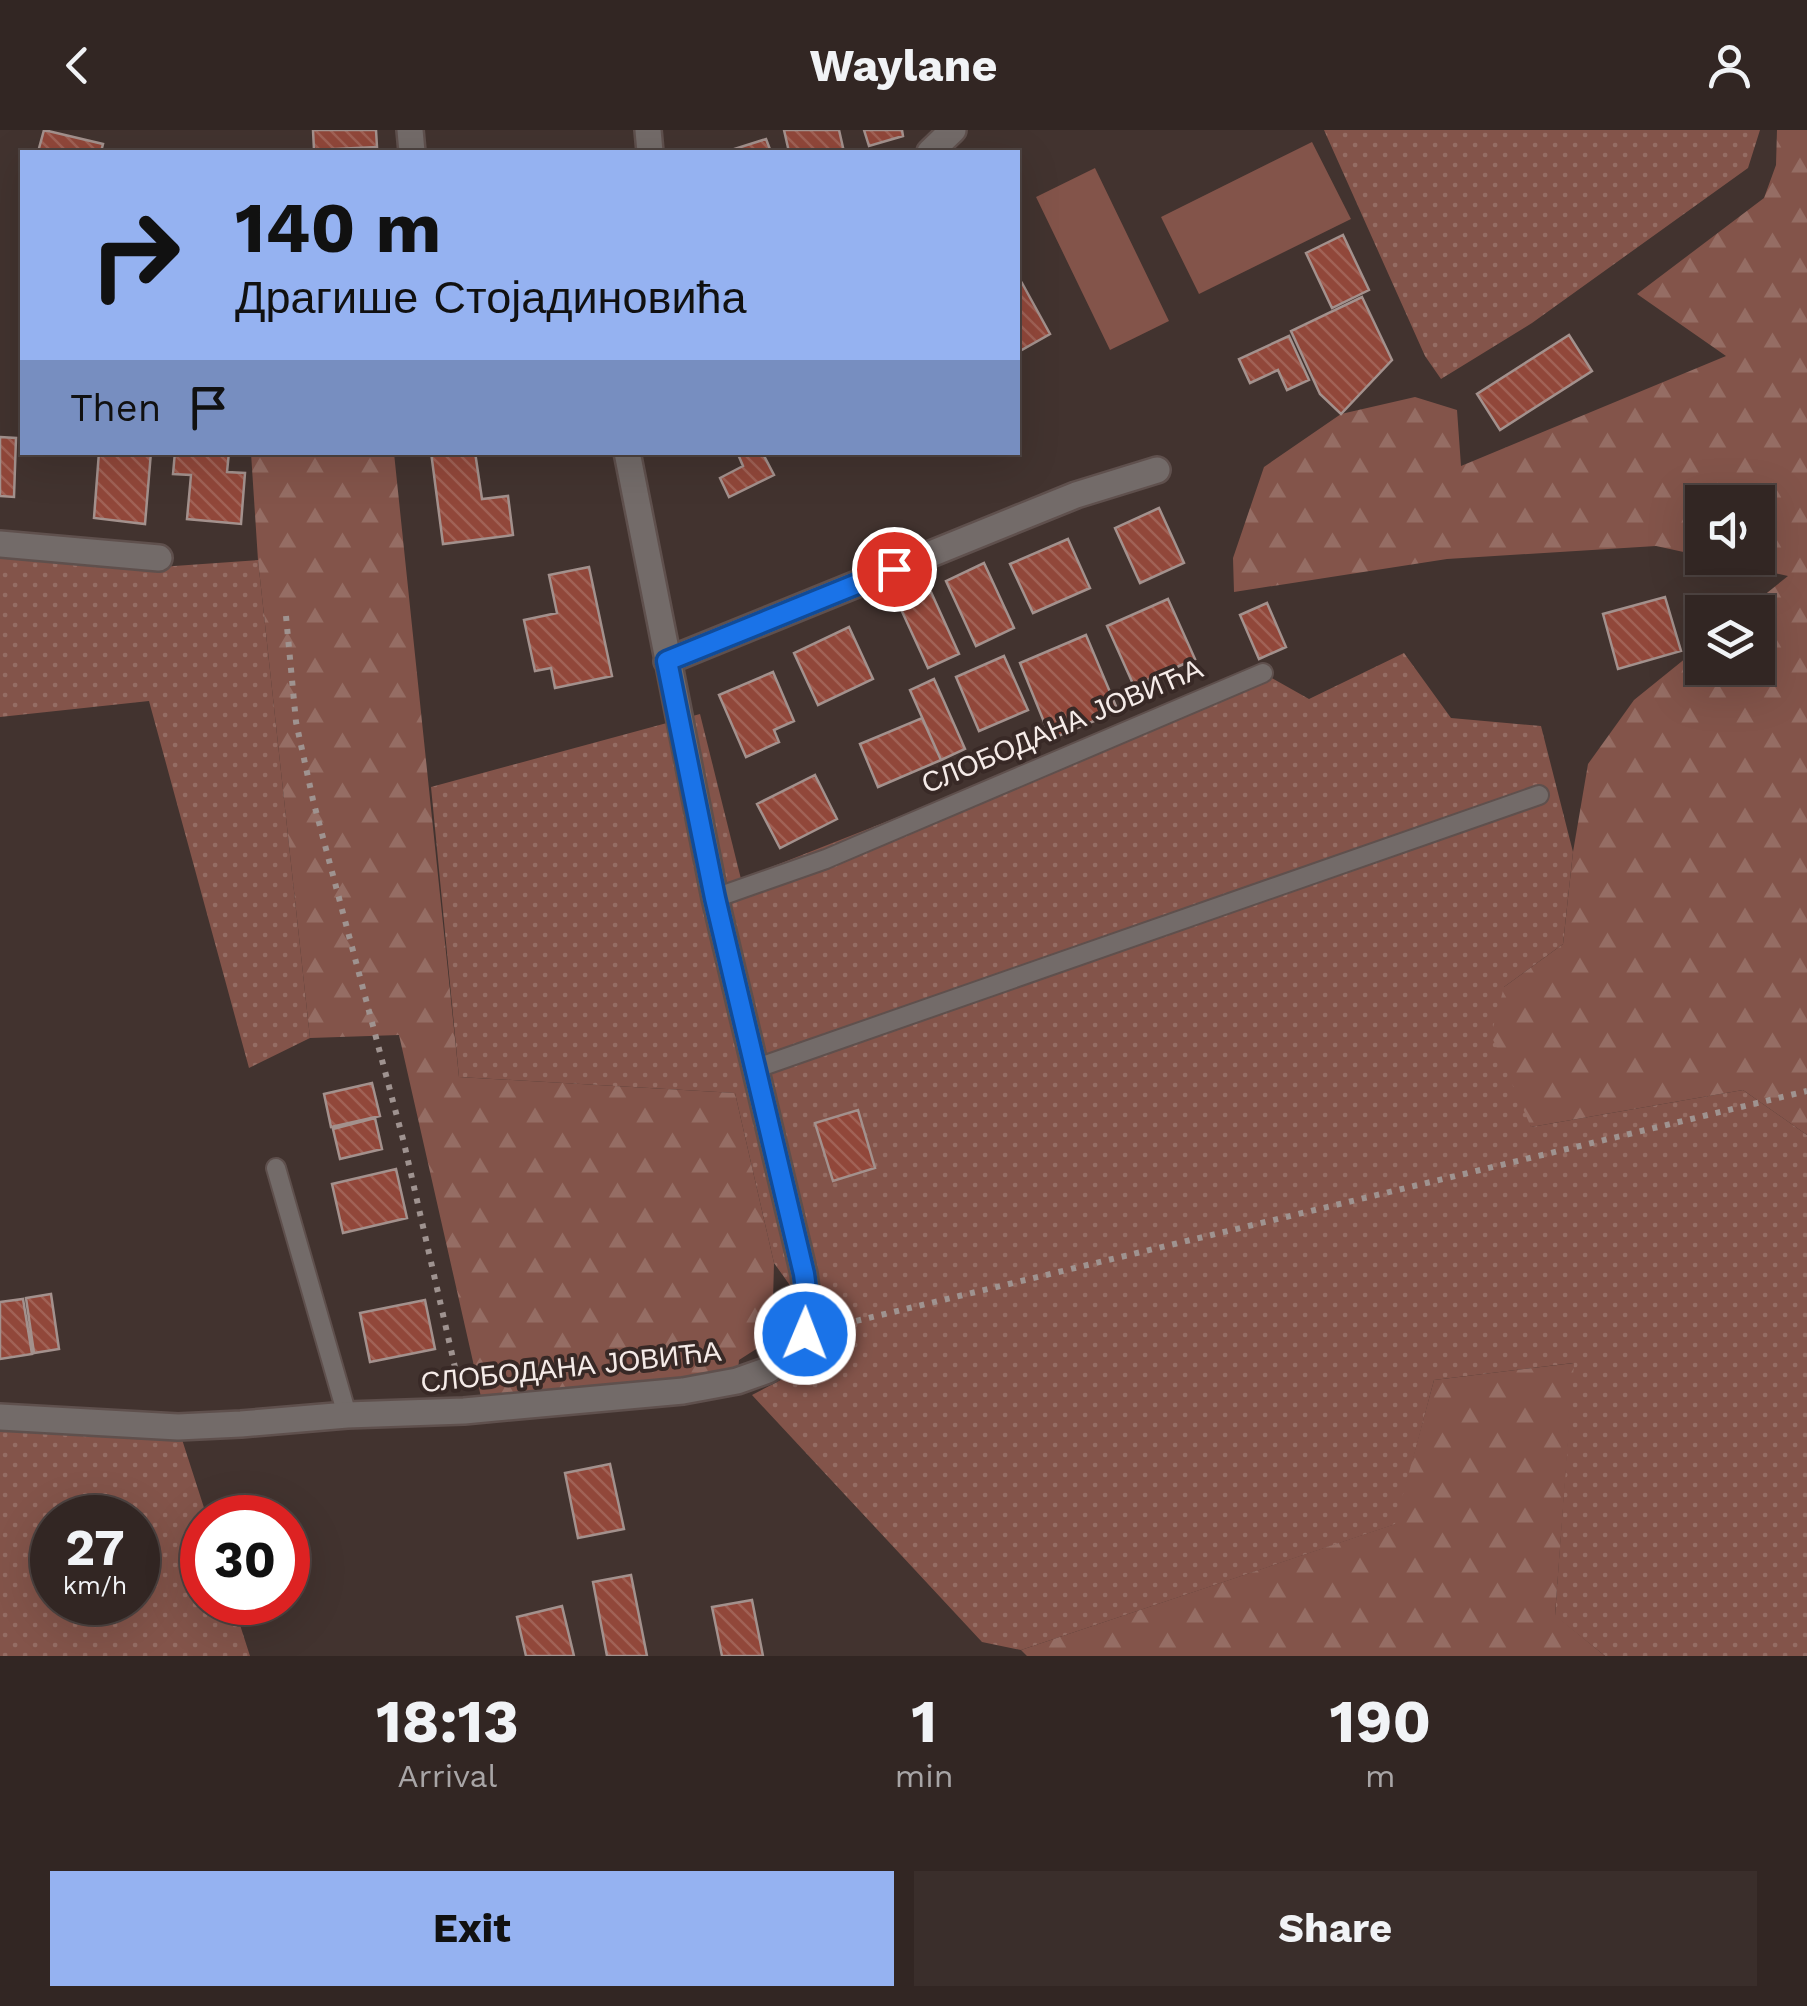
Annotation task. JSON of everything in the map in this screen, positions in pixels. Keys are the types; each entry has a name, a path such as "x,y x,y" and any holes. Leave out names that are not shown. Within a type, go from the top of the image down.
{"street":[{"path":"932,150 953,130"},
{"path":"629,455 715,898 804,1274 809,1312 805,1334"},
{"path":"667,661 1076,494 1157,470"},
{"path":"0,544 159,558"},
{"name":"СЛОБОДАНА ЈОВИЋА","path":"0,1417 178,1427 464,1411 683,1390 737,1381 785,1361 797,1350 805,1334"}],"lane":[{"name":"СЛОБОДАНА ЈОВИЋА","path":"715,898 826,859 1263,673"},
{"path":"757,1068 1539,796"},
{"path":"276,1168 346,1415"}],"path":[{"path":"286,616 296,722 313,800 404,1143 464,1411"},
{"path":"805,1334 1807,1092"}],"green space":[{"path":"1324,130 1760,130 1748,168 1532,323 1441,379 1425,356"},
{"path":"1777,130 1807,130 1807,1135 1743,1090 1531,1127 1491,1035 1504,987 1563,944 1588,764 1634,700 1685,659 1685,685 1775,685 1775,595 1764,595 1788,576 1775,573 1775,485 1685,485 1685,552 1656,546 1447,559 1234,592 1233,558 1264,467 1341,414 1415,397 1457,410 1461,466 1726,356 1637,294 1764,198 1776,165"},
{"path":"1312,142 1351,219 1199,294 1161,217"},
{"path":"1095,168 1169,321 1110,350 1036,197"},
{"path":"251,455 394,455 459,1077 735,1093 774,1263 772,1339 739,1360 737,1381 653,1380 544,1404 481,1397 399,1035 310,1038 258,560"},
{"path":"0,550 160,567 258,560 310,1038 249,1068 149,701 0,717"},
{"path":"1404,653 1451,718 1541,726 1573,852 1563,944 1504,987 1531,1127 1743,1090 1807,1135 1807,1656 1605,1656 1555,1616 1573,1363 1434,1380 1396,1524 1021,1650 982,1642 752,1395 811,1364 809,1312 774,1263 735,1093 459,1077 431,787 700,714 741,879 1263,673 1309,699"},
{"path":"1574,1363 1555,1615 1605,1656 1027,1656 1021,1650 1395,1524 1434,1380"},
{"path":"0,1417 178,1427 200,1495 180,1495 180,1625 240,1625 250,1656 0,1656"}],"building":[{"path":"44,130 103,144 102,150 39,150"},
{"path":"313,130 376,130 377,147 314,150"},
{"path":"784,130 839,130 844,150 789,150"},
{"path":"864,130 902,130 903,136 869,146"},
{"path":"766,139 770,150 731,150"},
{"path":"1343,235 1369,290 1332,308 1306,253"},
{"path":"1020,284 1050,334 1020,351"},
{"path":"1362,297 1392,360 1341,414 1320,394 1291,331"},
{"path":"1569,335 1592,371 1500,430 1477,394"},
{"path":"1289,336 1309,380 1287,390 1278,370 1250,383 1239,359"},
{"path":"0,437 16,438 14,497 0,496"},
{"path":"99,455 151,455 145,524 94,518"},
{"path":"175,455 229,455 227,472 245,473 241,524 187,519 191,475 173,474"},
{"path":"431,455 475,455 482,499 508,496 513,535 443,544"},
{"path":"738,455 764,455 774,475 729,497 720,478 743,466"},
{"path":"1159,508 1184,563 1140,583 1115,528"},
{"path":"1068,539 1090,588 1033,613 1010,564"},
{"path":"984,563 1014,628 976,646 946,581"},
{"path":"589,567 612,676 555,688 551,668 535,671 524,620 557,613 549,575"},
{"path":"931,592 959,654 928,668 899,605"},
{"path":"1665,597 1681,651 1618,669 1603,614"},
{"path":"1168,599 1195,659 1134,686 1107,626"},
{"path":"1267,603 1286,647 1259,659 1240,615"},
{"path":"849,627 873,679 818,705 794,653"},
{"path":"1086,635 1118,711 1051,739 1020,663"},
{"path":"1004,656 1028,710 979,731 956,677"},
{"path":"773,672 794,721 774,730 779,742 746,757 719,695"},
{"path":"934,679 965,749 941,760 910,690"},
{"path":"922,718 941,760 878,787 860,744"},
{"path":"815,775 837,819 780,848 757,804"},
{"path":"372,1083 380,1116 331,1127 324,1094"},
{"path":"858,1110 875,1168 833,1181 815,1123"},
{"path":"375,1118 382,1149 340,1159 333,1129"},
{"path":"396,1169 407,1218 343,1233 332,1184"},
{"path":"51,1294 59,1349 34,1353 26,1298"},
{"path":"23,1299 32,1354 0,1359 0,1302"},
{"path":"425,1300 435,1349 370,1362 360,1313"},
{"path":"610,1464 624,1529 578,1538 565,1473"},
{"path":"631,1575 647,1656 607,1656 593,1582"},
{"path":"752,1600 763,1656 722,1656 712,1607"},
{"path":"562,1606 574,1656 526,1656 517,1617"}],"route":[{"path":"805,1334 809,1312 804,1274 715,898 667,661 894,569"}]}
